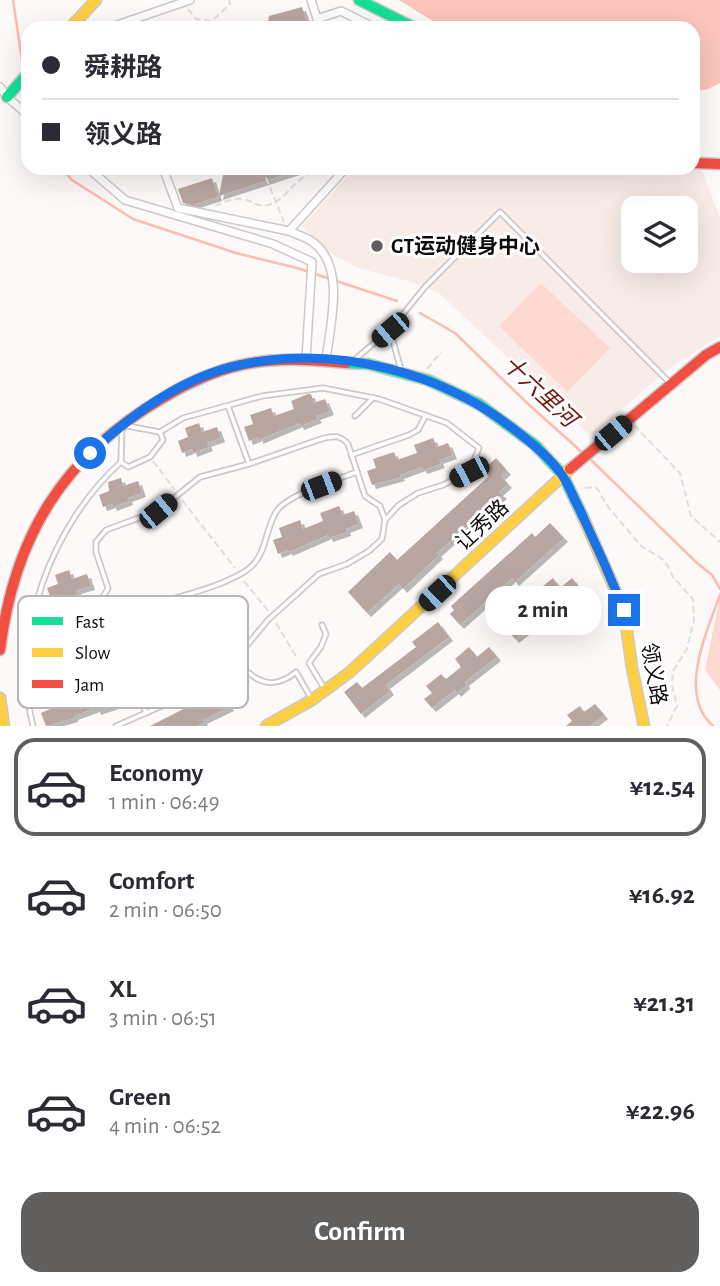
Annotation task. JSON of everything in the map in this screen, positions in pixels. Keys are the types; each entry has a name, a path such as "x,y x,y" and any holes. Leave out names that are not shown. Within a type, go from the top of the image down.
{"street":[{"path":"76,21 96,0"},
{"path":"311,0 317,19 341,11 360,21"},
{"path":"359,0 401,21"},
{"path":"129,21 187,1"},
{"path":"3,99 21,80"},
{"path":"0,87 3,99 21,111"},
{"path":"700,163 720,164"},
{"path":"96,175 125,200 273,244 312,262 306,359"},
{"path":"166,175 178,208 289,232 312,241 322,250 331,262 333,279 326,360"},
{"path":"289,232 340,175"},
{"name":"让秀路","path":"266,726 312,700 350,672 562,475 706,355 720,347"},
{"name":"领义路","path":"0,650 5,610 13,579 39,520 56,491 76,466 122,425 157,400 229,368 274,360 352,362 402,372 453,391 501,419 534,445 562,475 624,610 644,726"},
{"path":"0,698 4,726"}],"lane":[{"path":"352,362 390,330 425,287 500,212 671,384"},
{"path":"390,330 402,372"},
{"path":"40,596 48,571 70,522 101,480 121,462 122,425 160,432 183,418 262,396 323,388 373,398 447,423 480,449 469,472 443,485 418,493 399,505 385,520"},
{"path":"355,416 373,398"},
{"path":"228,406 249,464"},
{"path":"351,455 409,435 418,430 426,415"},
{"path":"121,462 128,467 150,457 163,440 160,432"},
{"path":"104,596 108,588 96,552 96,542 106,530 158,511 200,477 249,464 324,438 343,438 348,444 365,496 380,506 385,520 382,539 369,551 347,564 319,574 272,617 248,644"},
{"path":"182,596 219,584 246,571 263,552 277,509 303,492 357,472"},
{"path":"322,625 326,634 321,647 309,663 325,690"},
{"path":"249,673 257,680 273,684 286,680 296,672 312,700"},
{"path":"31,708 33,726"},
{"path":"144,708 146,713"},
{"path":"116,726 157,708"}],"path":[{"path":"187,1 190,15 196,19 212,21 224,12 230,4 229,0"},
{"path":"264,175 289,232"},
{"path":"214,206 230,200 247,200 257,206 274,202 308,175"},
{"path":"420,378 441,352"},
{"path":"628,420 680,473 691,516 720,542"},
{"path":"150,457 272,617 297,658 309,663"},
{"path":"585,488 596,487 609,508 641,546 661,558 673,577 693,599 694,620 687,649 673,671 672,685 677,706 667,726"}],"shaded area":[{"path":"399,0 720,0 720,83 700,91 700,21 433,21"},
{"path":"700,168 720,218 720,336 671,367 591,436 439,293 412,282 358,268 326,251 302,226 349,175 700,175"},
{"path":"541,283 610,348 567,392 499,326"},
{"path":"720,596 720,690 705,670"}],"building":[{"path":"302,7 307,21 268,21 269,16"},
{"path":"223,175 284,175 219,196"},
{"path":"212,178 218,197 193,205 183,203 178,189"},
{"path":"311,394 314,403 325,399 330,411 300,426 299,423 259,440 259,437 249,441 244,427 253,424 250,415 271,408 274,416 294,409 291,401"},
{"path":"199,423 202,432 217,427 221,438 207,443 209,447 193,453 192,449 182,453 178,441 188,437 185,428"},
{"path":"433,438 437,447 448,443 453,455 439,460 441,464 423,470 422,467 400,475 401,477 372,485 367,471 376,468 373,459 394,452 397,460 417,453 414,445"},
{"path":"496,458 507,471 501,476 508,484 499,492 503,495 437,553 439,555 403,589 399,584 367,613 348,592 390,552 397,560 489,476 483,470"},
{"path":"121,478 123,486 138,481 142,493 113,507 112,504 103,507 99,495 109,491 108,482"},
{"path":"339,506 343,515 354,511 359,524 346,529 347,532 329,538 328,535 278,554 273,540 282,537 279,528 300,520 303,529 323,521 320,513"},
{"path":"550,523 564,538 515,582 512,578 460,625 450,614 454,610 451,606 532,533 535,537"},
{"path":"69,570 72,579 87,574 91,586 77,590 78,594 72,596 50,596 47,588 58,584 55,575"},
{"path":"553,578 560,588 572,578 580,588 548,613 550,616 540,624 538,621 515,639 507,630 515,623 510,617 525,605 529,610 544,597 538,590"},
{"path":"438,622 449,637 386,685 390,691 361,714 344,692 357,682 362,688 416,647 412,642"},
{"path":"469,647 477,657 489,647 497,657 465,682 466,685 457,693 455,690 432,708 424,699 432,693 426,686 441,674 446,679 461,667 455,659"},
{"path":"595,704 604,715 590,726 566,726 572,721 567,715 580,706 584,712"},
{"path":"96,708 46,726 41,713 50,709"},
{"path":"186,708 228,708 203,720 204,723 198,726 150,726"}],"waterway":[{"name":"十六里河","path":"13,0 21,53"},
{"name":"十六里河","path":"68,175 133,219 397,301"},
{"name":"十六里河","path":"420,313 455,333 584,454"},
{"name":"十六里河","path":"589,458 712,575 720,589"},
{"name":"十六里河","path":"713,726 702,713 697,698 696,680 703,644 720,595"}],"traffic: fast":[{"path":"359,0 401,21"},
{"path":"7,97 21,81"},
{"path":"346,363 368,364 428,380 479,404 535,445 563,475 584,519"}],"traffic: slow":[{"path":"76,21 96,0"},
{"path":"266,726 312,700 350,672 570,469"},
{"path":"584,519 624,610 644,726"},
{"path":"0,698 4,726"}],"traffic: jam":[{"path":"700,163 720,164"},
{"path":"570,469 706,355 720,347"},
{"path":"0,650 17,571 31,536 49,503 71,473 97,446 163,398 221,370 254,362 280,360 346,363"}],"place":[{"name":"GT运动健身中心","path":"377,246"}],"route":[{"path":"90,453 135,414 157,400 239,365 287,359 335,360 402,372 428,380 478,404 534,445 562,475 624,610"}]}
